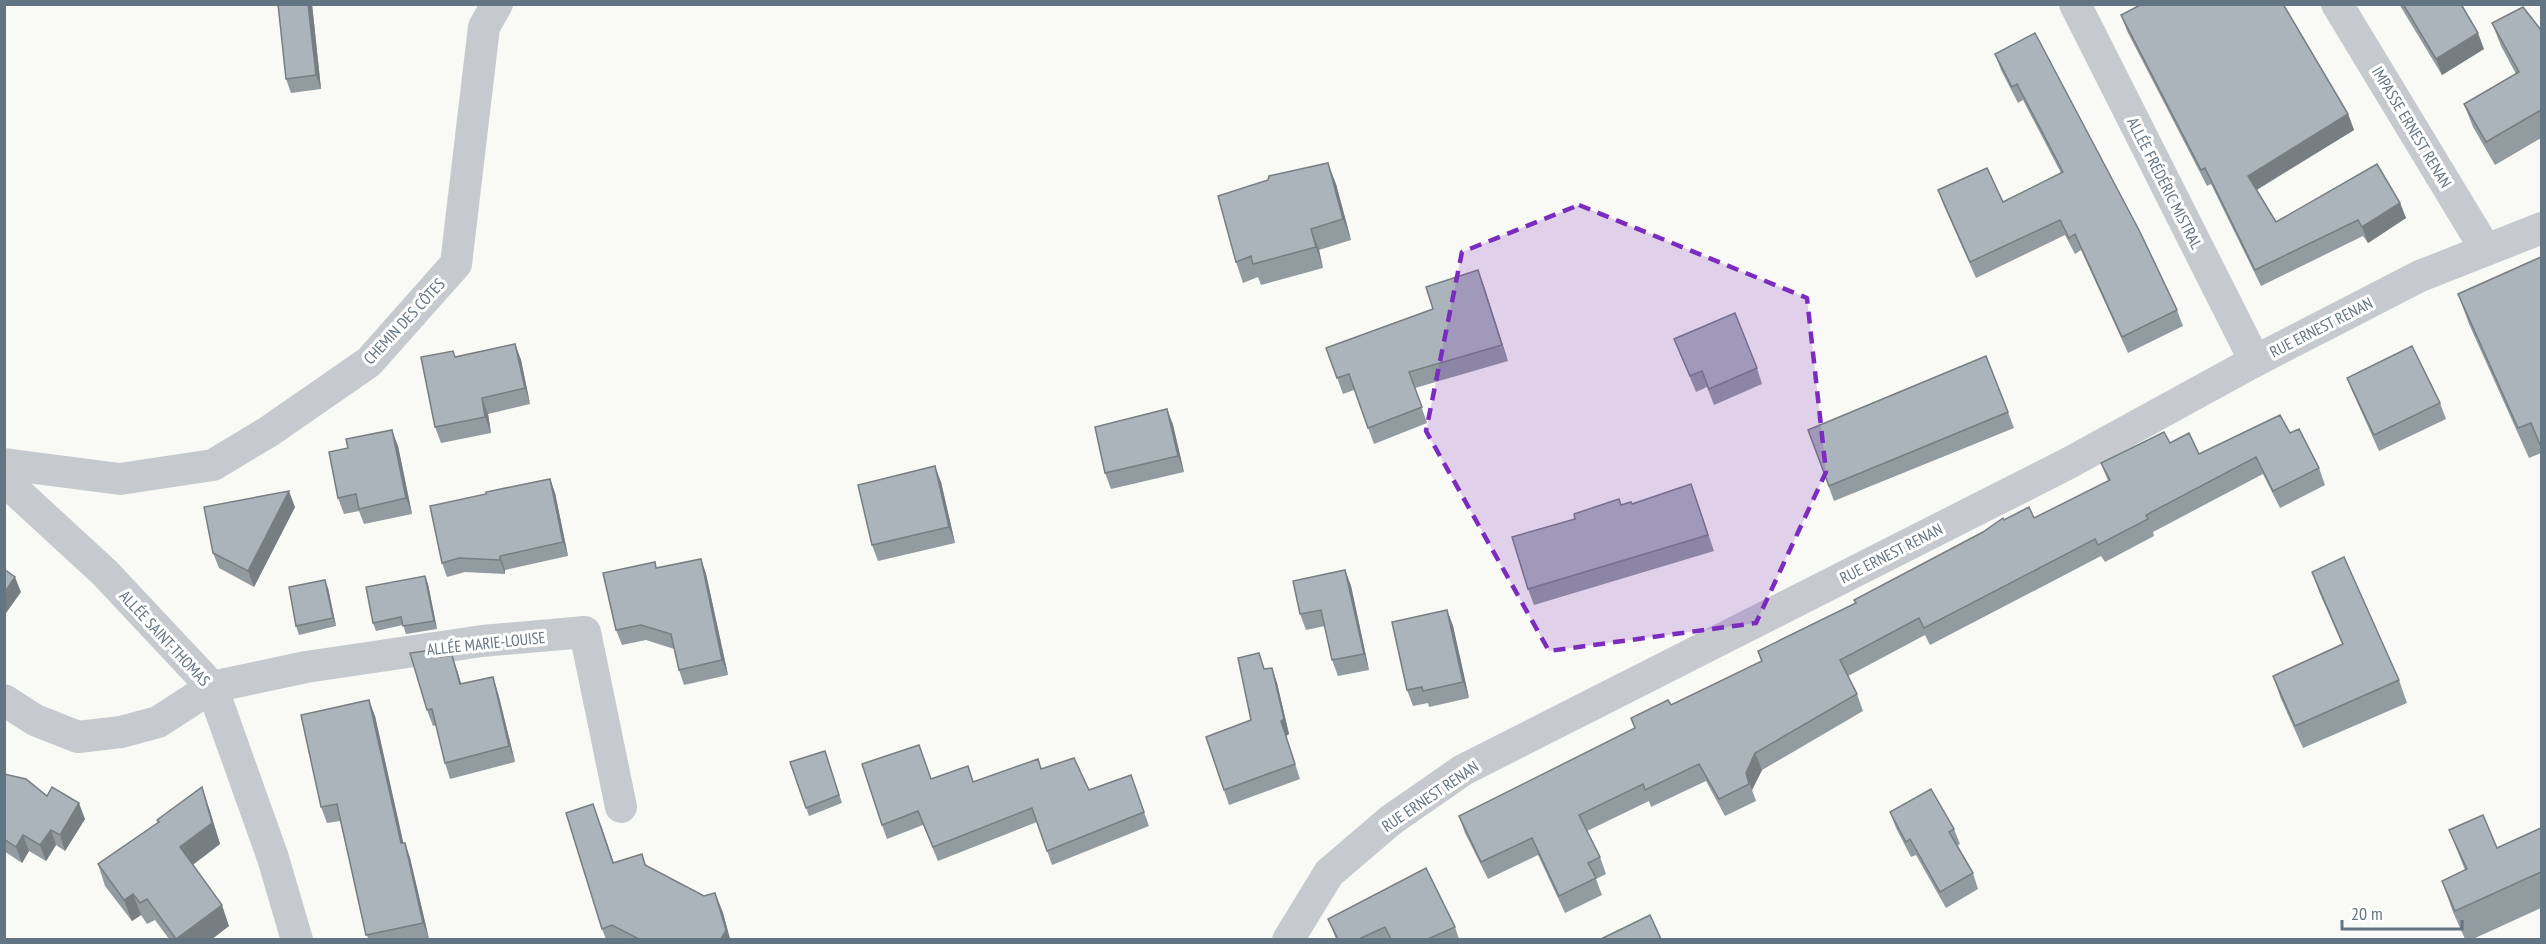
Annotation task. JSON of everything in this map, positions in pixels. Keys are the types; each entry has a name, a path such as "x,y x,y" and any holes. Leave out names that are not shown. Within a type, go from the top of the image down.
{"street":[{"name":"CHEMIN DES CÔTES","path":"4,464 120,479 213,465 267,432 369,362 456,264 484,27 497,4"},
{"name":"ALLÉE FRÉDÉRIC MISTRAL","path":"2075,4 2255,361"},
{"name":"IMPASSE ERNEST RENAN","path":"2337,4 2486,250"},
{"name":"RUE ERNEST RENAN","path":"1288,939 1329,873 1391,820 1463,770 2067,464 2255,361 2420,276 2541,228"},
{"name":"ALLÉE SAINT-THOMAS","path":"4,480 105,573 212,687 273,858 297,939"},
{"name":"ALLÉE MARIE-LOUISE","path":"212,687 317,665 482,641 585,632 621,807"},
{"path":"4,700 36,720 78,737 121,732 158,722 212,687"}],"highlighted area":[{"path":"1579,205 1807,298 1826,472 1756,623 1549,651 1426,431 1462,252"}],"building":[{"path":"278,4 308,4 316,75 286,79"},
{"path":"2142,4 2283,4 2348,114 2248,176 2276,222 2377,164 2400,203 2362,227 2358,220 2255,270 2205,168 2201,170 2121,15"},
{"path":"2403,4 2461,4 2478,33 2436,59"},
{"path":"2523,7 2541,30 2541,110 2486,142 2464,104 2519,72 2492,23"},
{"path":"2035,33 2140,232 2177,310 2122,337 2075,234 2069,238 2060,220 1970,262 1938,190 1987,168 2003,202 2063,172 2017,84 2012,87 1995,54"},
{"path":"1328,163 1343,219 1311,229 1316,247 1253,264 1251,256 1236,262 1218,196 1268,180 1269,176"},
{"path":"2541,257 2541,447 2531,423 2518,428 2458,294"},
{"path":"1478,270 1502,345 1409,372 1422,407 1368,428 1349,374 1337,378 1326,348 1433,309 1426,287"},
{"path":"1735,313 1757,368 1709,389 1702,371 1690,376 1674,339"},
{"path":"515,344 525,388 482,398 485,417 435,427 421,357 453,351 455,357"},
{"path":"2412,346 2440,403 2374,435 2347,378"},
{"path":"1986,356 2008,412 1829,486 1808,430"},
{"path":"1167,409 1178,456 1105,473 1095,427"},
{"path":"2280,415 2290,433 2299,429 2319,468 2273,491 2256,457 2146,515 2148,519 2098,545 2095,539 1924,628 1919,618 1840,660 1857,694 1755,753 1746,773 1749,784 1719,799 1699,764 1645,790 1643,784 1579,815 1600,857 1588,863 1596,878 1559,896 1532,838 1481,862 1459,816 1635,728 1631,718 1668,700 1671,705 1762,661 1758,651 1856,603 1854,600 1983,532 2003,518 2004,520 2029,507 2034,518 2110,480 2101,463 2164,432 2170,443 2189,433 2199,454"},
{"path":"392,430 406,498 359,509 356,494 338,498 329,452 348,448 346,439"},
{"path":"935,466 949,527 872,545 858,485"},
{"path":"550,479 563,542 500,556 500,560 459,558 442,563 430,506"},
{"path":"1691,484 1708,535 1528,589 1512,537 1575,519 1574,514 1619,499 1621,505 1631,502 1632,504"},
{"path":"289,491 248,571 213,553 204,507"},
{"path":"2344,557 2399,680 2295,726 2273,676 2343,644 2312,572"},
{"path":"701,559 722,660 679,670 671,634 641,625 616,630 603,573 655,562 656,568"},
{"path":"4,569 15,577 4,593"},
{"path":"1345,570 1364,654 1332,660 1321,610 1300,614 1293,581"},
{"path":"425,576 434,621 403,626 401,617 373,623 366,587"},
{"path":"325,580 333,618 296,626 289,587"},
{"path":"1447,610 1463,682 1423,691 1422,687 1407,690 1392,622"},
{"path":"439,649 441,657 452,655 460,684 493,677 509,746 445,763 432,709 427,710 410,653"},
{"path":"1259,653 1264,669 1272,668 1284,719 1281,721 1295,764 1224,790 1206,737 1251,720 1238,658"},
{"path":"369,700 401,843 405,843 423,923 366,935 337,804 321,807 301,715"},
{"path":"919,745 931,779 968,766 973,782 1038,759 1041,769 1074,758 1089,790 1131,775 1144,812 1047,851 1032,808 933,847 918,811 882,825 862,764"},
{"path":"825,751 839,795 806,808 790,762"},
{"path":"4,774 26,779 47,796 52,787 79,803 60,835 51,830 40,845 23,835 16,847 4,839"},
{"path":"202,787 212,823 180,847 222,905 176,939 147,899 140,903 133,894 124,900 98,864 159,822 157,820"},
{"path":"1931,789 1954,829 1949,832 1973,873 1940,892 1910,839 1906,842 1890,812"},
{"path":"593,804 613,863 642,854 645,865 704,896 715,893 726,930 721,939 639,939 612,925 602,929 566,813"},
{"path":"2483,815 2497,848 2541,828 2541,872 2455,911 2442,881 2467,869 2449,830"},
{"path":"1426,868 1455,927 1428,939 1391,939 1385,927 1359,939 1338,939 1328,919"},
{"path":"1650,915 1661,939 1601,939"}]}
